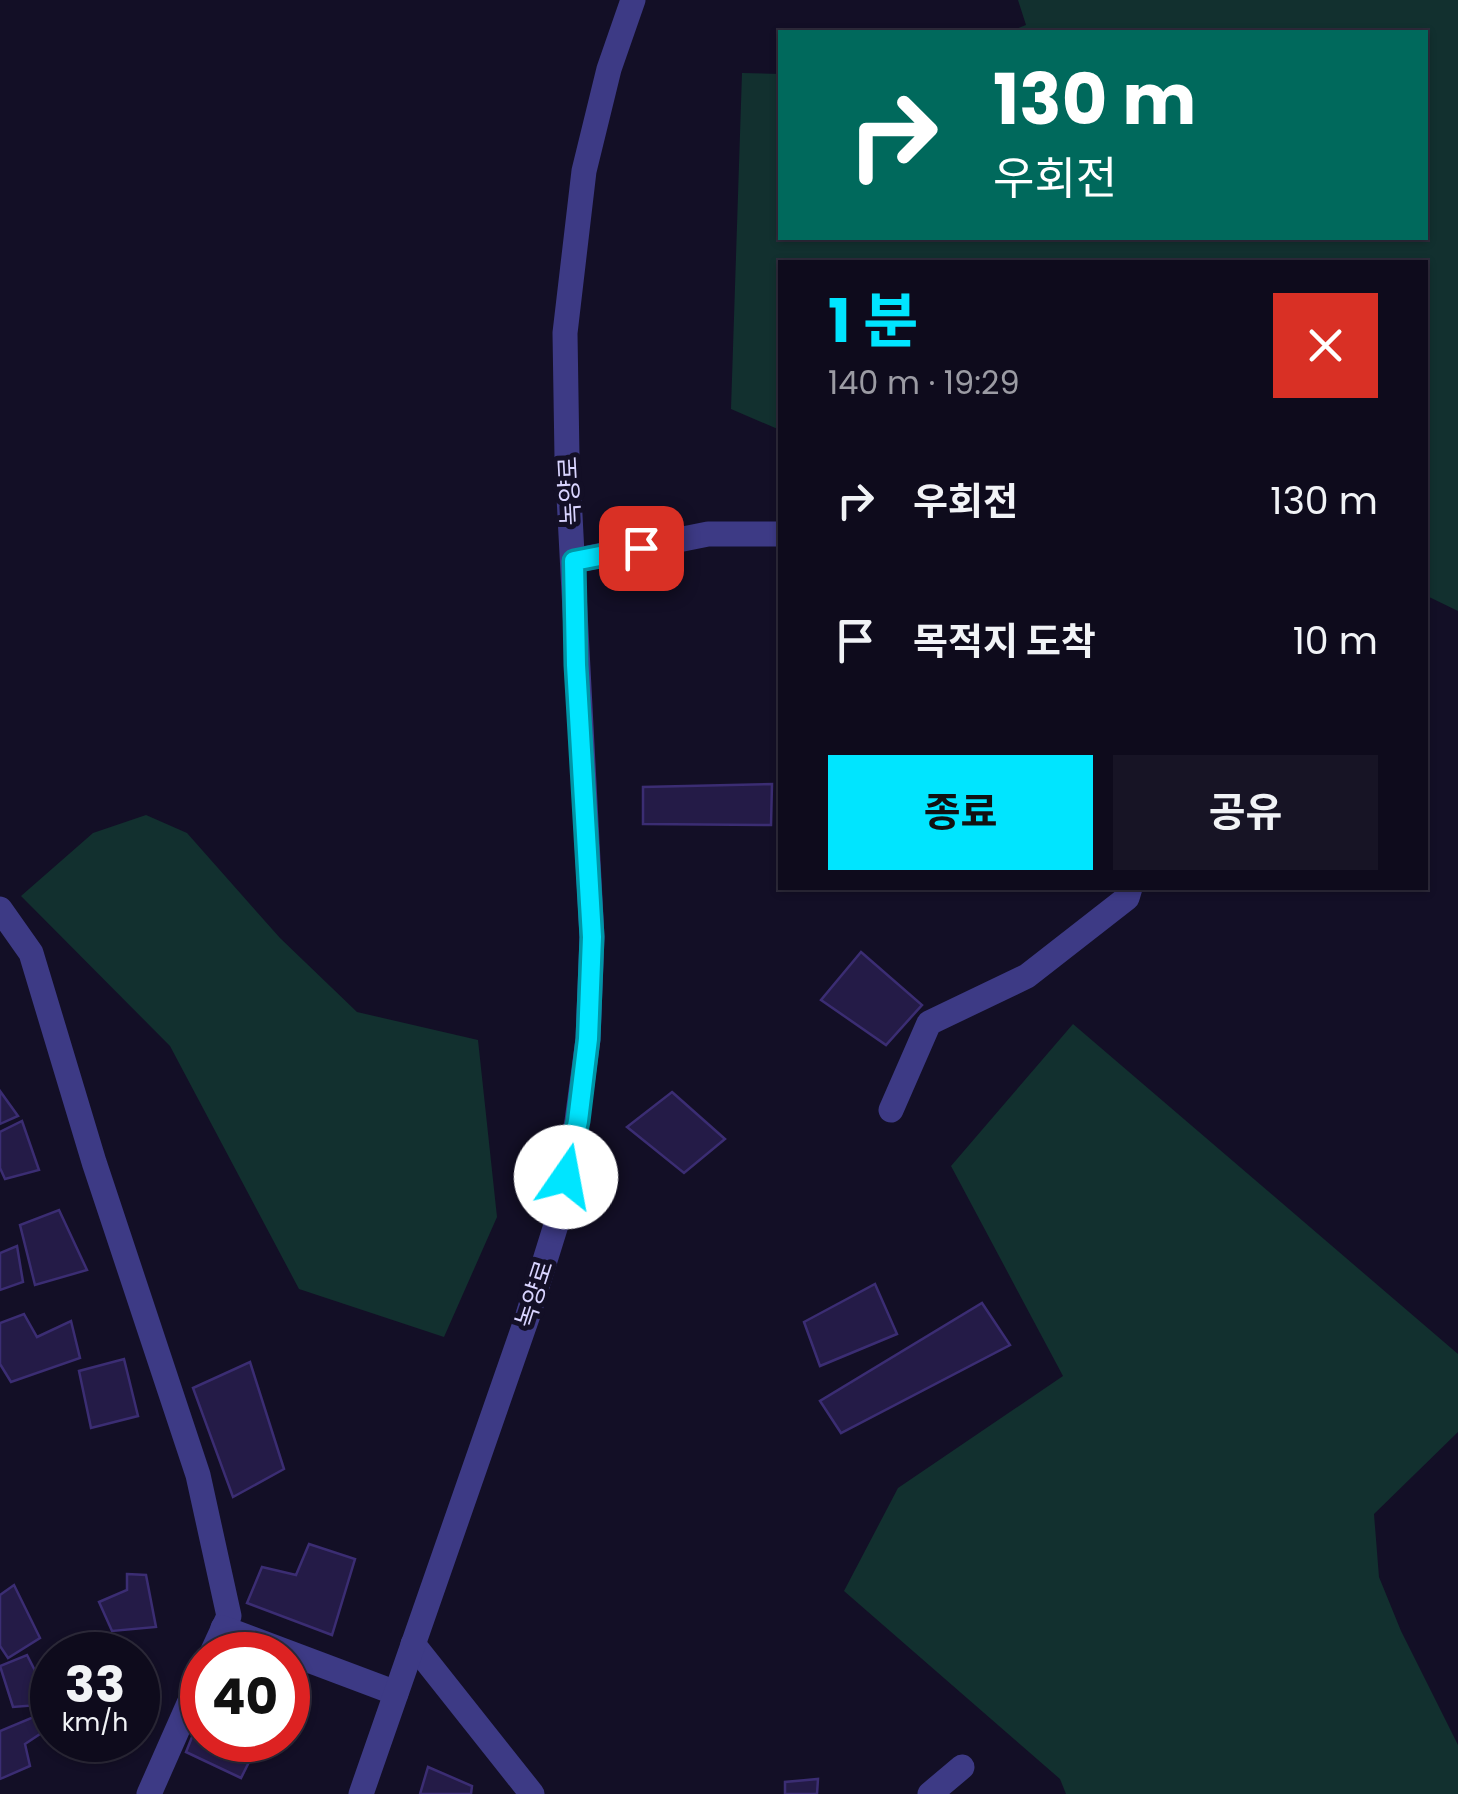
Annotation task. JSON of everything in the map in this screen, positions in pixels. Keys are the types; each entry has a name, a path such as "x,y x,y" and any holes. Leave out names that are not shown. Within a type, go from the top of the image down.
{"street":[{"name":"녹양로","path":"361,1794 528,1316 556,1225 578,1121 588,1039 592,937 576,665 566,333 584,172 609,69 633,0"},
{"path":"574,561 708,534 778,534"},
{"path":"891,1110 929,1023 1028,976 1127,898 1129,890"},
{"path":"0,909 32,953 94,1162 198,1474 228,1616 221,1632"},
{"path":"223,1628 396,1693"},
{"path":"412,1644 532,1794"},
{"path":"148,1794 180,1723"},
{"path":"930,1794 962,1767"}],"green space":[{"path":"1018,0 1458,0 1458,611 1428,596 1428,260 778,260 778,429 731,409 742,73 778,74 778,240 1428,240 1428,30 1014,30 1026,25"},
{"path":"146,815 187,833 280,938 357,1012 478,1040 497,1217 444,1337 299,1289 170,1046 21,896 93,833"},
{"path":"1073,1024 1458,1354 1458,1432 1374,1514 1379,1577 1401,1631 1458,1745 1458,1794 1066,1794 1060,1779 844,1591 898,1488 1063,1376 951,1166"}],"building":[{"path":"772,784 771,825 643,824 643,787"},
{"path":"861,952 922,1005 886,1045 821,1000"},
{"path":"0,1091 18,1116 0,1124"},
{"path":"672,1092 725,1139 684,1173 627,1127"},
{"path":"22,1121 39,1170 5,1179 0,1168 0,1132"},
{"path":"59,1210 87,1270 35,1285 20,1225"},
{"path":"17,1246 23,1282 0,1290 0,1253"},
{"path":"875,1284 897,1334 820,1366 804,1322"},
{"path":"982,1303 1010,1345 841,1433 820,1401"},
{"path":"24,1314 37,1337 71,1321 80,1358 11,1382 0,1364 0,1323"},
{"path":"124,1359 138,1416 91,1428 79,1371"},
{"path":"250,1362 284,1469 233,1497 193,1388"},
{"path":"309,1544 355,1559 332,1635 247,1603 262,1567 296,1575"},
{"path":"127,1574 146,1575 156,1627 112,1631 99,1602 127,1590"},
{"path":"14,1585 37,1632 30,1632 30,1644 8,1658 0,1646 0,1595"},
{"path":"27,1655 30,1706 13,1707 0,1666"},
{"path":"30,1718 30,1741 25,1744 30,1766 0,1779 0,1731"},
{"path":"207,1762 249,1762 241,1778"},
{"path":"428,1767 472,1786 471,1794 420,1794"},
{"path":"818,1779 817,1794 785,1794 785,1782"}],"route":[{"path":"566,1177 578,1121 588,1039 592,937 574,561 641,548"}]}
